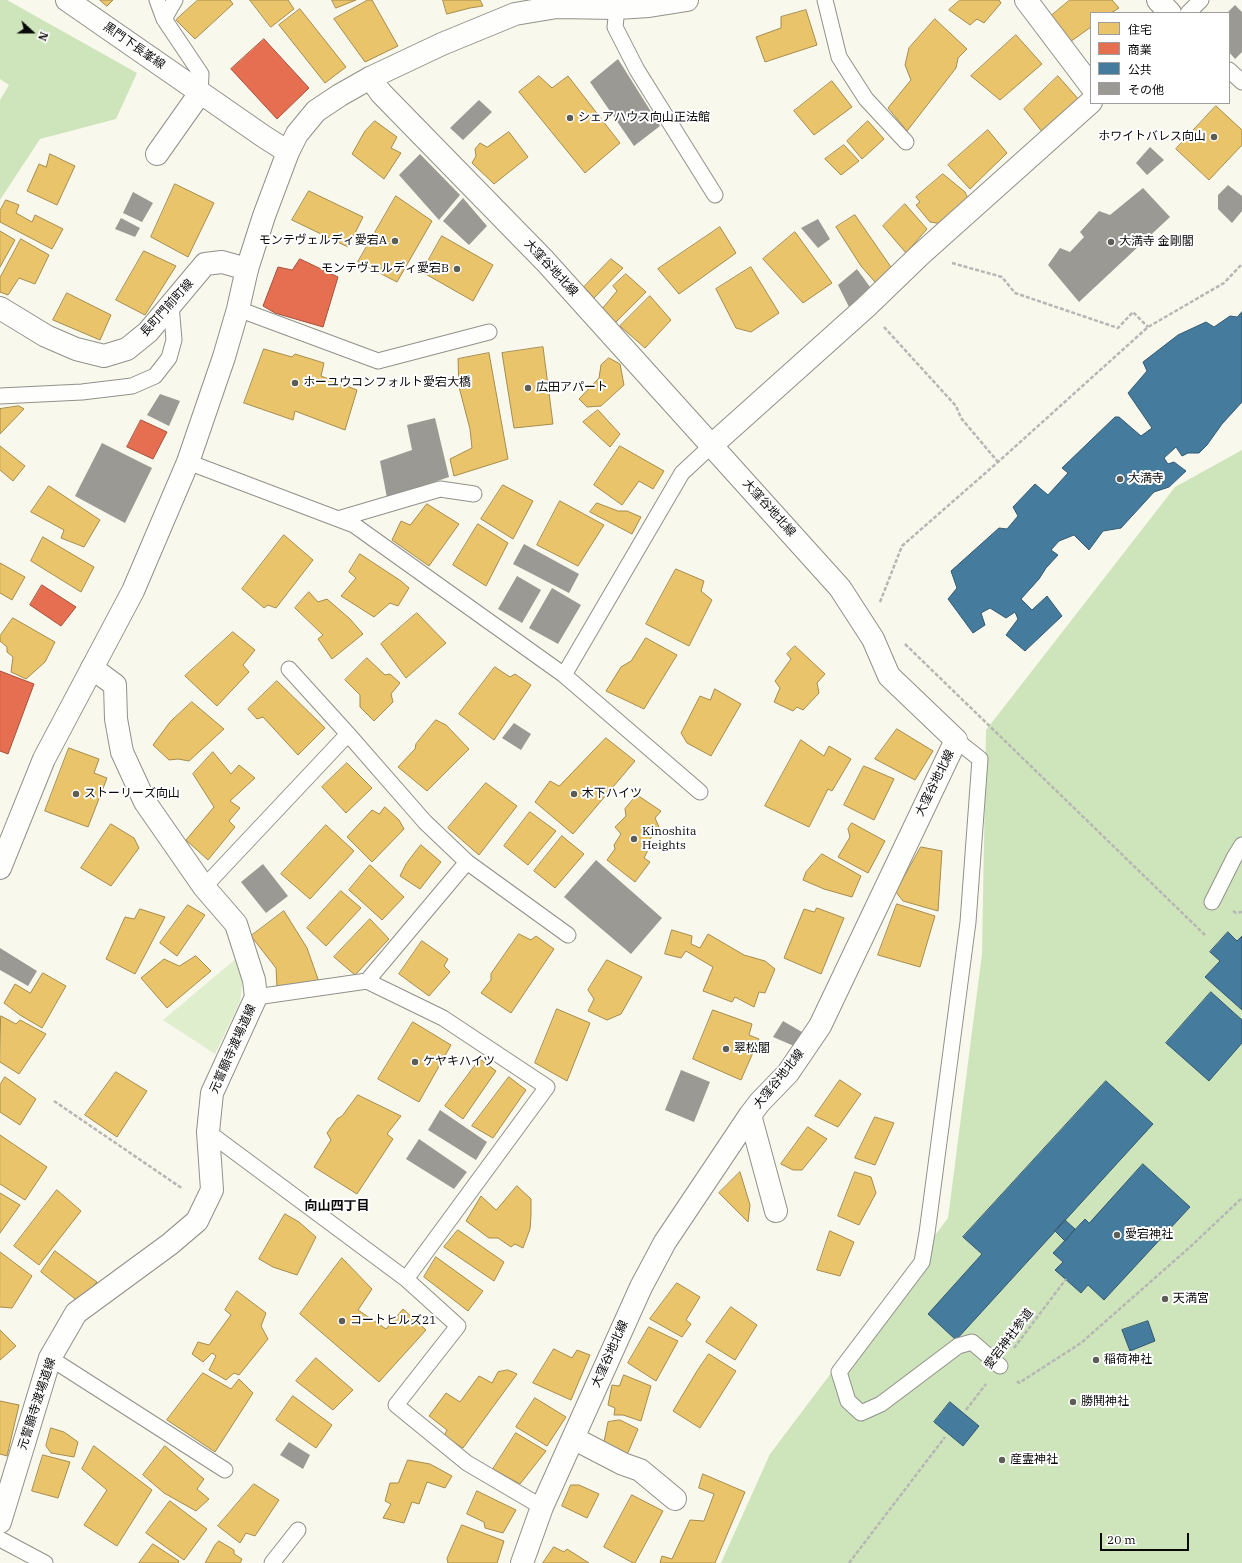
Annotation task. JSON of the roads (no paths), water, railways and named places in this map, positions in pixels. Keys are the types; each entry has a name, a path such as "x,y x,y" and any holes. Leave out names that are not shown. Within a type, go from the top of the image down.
{"street":[{"name":"黒門下長峯線","path":"68,0 200,93 288,152"},
{"path":"0,868 44,758 133,591 188,462 224,357 238,309 247,269 264,216 288,152 297,134 316,111 370,78 442,44 515,14 579,4 617,8 649,6 687,0"},
{"path":"1026,0 1090,85"},
{"path":"1158,0 1169,12"},
{"name":"大窪谷地北線","path":"370,78 381,94 545,261 840,588 873,639 889,676 956,740 820,1026 788,1073 760,1102 750,1115 662,1248 640,1288 542,1507 522,1563"},
{"path":"157,154 200,93"},
{"path":"712,445 866,307 921,254 1090,103"},
{"name":"長町門前町線","path":"0,308 46,336 76,349 104,356 127,349 148,332 205,264 222,262 247,269"},
{"name":"元誓願寺渡場道線","path":"0,1522 50,1358 76,1313 170,1244 197,1221 212,1190 208,1132 212,1093 256,997 254,980 236,924 204,887 146,802 122,752 116,719 115,685 92,668"},
{"path":"750,1115 776,1211"},
{"path":"573,1438 623,1464 640,1470 675,1499"}],"lane":[{"path":"157,0 164,19 201,74 200,93"},
{"path":"164,19 175,0"},
{"path":"824,0 840,57 866,99 906,142"},
{"path":"1189,12 1201,0"},
{"path":"617,8 615,27 637,70 715,195"},
{"path":"1230,71 1242,82"},
{"path":"0,396 89,392 132,386 155,376 169,358 174,340 171,305"},
{"path":"238,309 378,361 489,332"},
{"path":"564,675 682,473 712,445"},
{"path":"188,462 354,525 564,675 700,792"},
{"path":"338,519 440,490 474,494"},
{"path":"289,669 425,822 467,862 568,935"},
{"path":"204,887 348,734"},
{"path":"956,740 980,759 968,922 922,1262 839,1372 848,1401 861,1414 881,1404 958,1346 972,1342 1000,1366"},
{"path":"1212,902 1234,858 1242,846"},
{"path":"367,981 467,862"},
{"path":"256,997 367,981 443,1018 547,1087 406,1279"},
{"path":"208,1132 406,1279 458,1326 396,1405 468,1463 542,1507"},
{"path":"50,1358 225,1470"},
{"path":"272,1563 298,1530"},
{"path":"0,1539 45,1563"}],"place":[{"name":"シェアハウス向山正法館","path":"570,118"},
{"name":"ホワイトバレス向山","path":"1214,137"},
{"name":"モンテヴェルディ愛宕A","path":"395,241"},
{"name":"大満寺 金剛閣","path":"1111,242"},
{"name":"モンテヴェルディ愛宕B","path":"457,269"},
{"name":"ホーユウコンフォルト愛宕大橋","path":"295,383"},
{"name":"広田アパート","path":"528,388"},
{"name":"大満寺","path":"1120,479"},
{"name":"ストーリーズ向山","path":"76,794"},
{"name":"木下ハイツ","path":"574,794"},
{"name":"Kinoshita Heights","path":"634,839"},
{"name":"翠松閣","path":"726,1049"},
{"name":"ケヤキハイツ","path":"415,1062"},
{"name":"愛宕神社","path":"1117,1235"},
{"name":"天満宮","path":"1165,1299"},
{"name":"コートヒルズ21","path":"342,1321"},
{"name":"稲荷神社","path":"1096,1360"},
{"name":"勝鬨神社","path":"1073,1402"},
{"name":"産霊神社","path":"1002,1460"}],"district":[{"name":"向山四丁目","path":"337,1206"}]}
